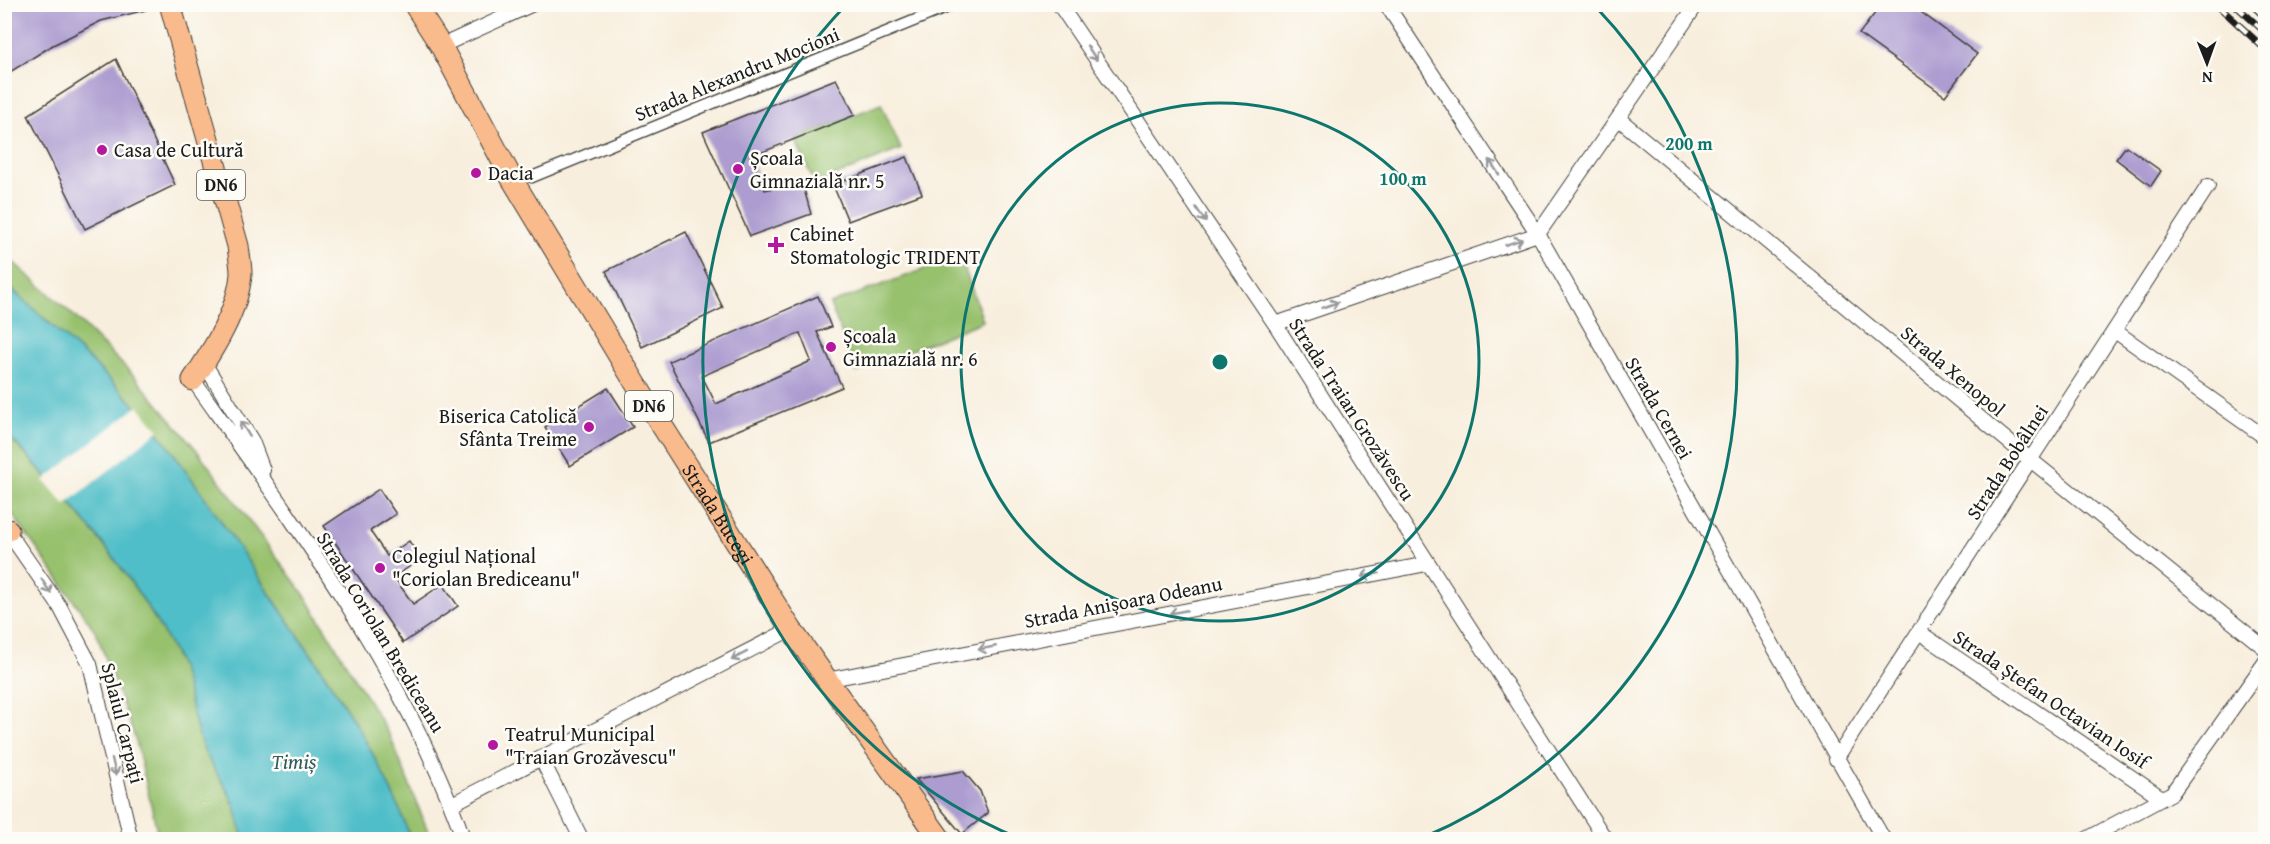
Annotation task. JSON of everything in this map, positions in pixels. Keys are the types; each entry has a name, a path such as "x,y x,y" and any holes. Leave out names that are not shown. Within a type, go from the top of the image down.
{"main road":[{"name":"DN6","path":"170,4 238,246 241,274 227,319 198,371"},
{"name":"DN6","path":"414,4 522,178"},
{"name":"Strada Bucegi","path":"522,178 645,399 791,628 941,840"}],"street":[{"path":"441,46 533,4"},
{"name":"Strada Alexandru Mocioni","path":"522,178 955,4"},
{"name":"Strada Traian Grozăvescu","path":"1059,4 1275,324 1606,840"},
{"name":"Strada Cernei","path":"1386,4 1538,234 1884,840"},
{"path":"1275,324 1538,234 1697,4"},
{"name":"Strada Xenopol","path":"1619,119 2032,461 2265,649"},
{"name":"Strada Bobâlnei","path":"1836,759 2032,461 2208,186"},
{"path":"2115,331 2265,438"},
{"name":"Strada Coriolan Brediceanu","path":"198,371 252,441 268,483"},
{"name":"Strada Coriolan Brediceanu","path":"198,371 389,676 426,744 452,804 464,840"},
{"name":"Splaiul Carpați","path":"6,529 60,608 90,664 130,840"},
{"name":"Strada Anișoara Odeanu","path":"826,680 1427,564"},
{"path":"452,804 791,628"},
{"name":"Strada Ștefan Octavian Iosif","path":"1919,632 2162,798"},
{"path":"2085,840 2172,793 2265,661"},
{"path":"541,758 582,840"}],"green space":[{"path":"881,104 901,149 815,184 795,139"},
{"path":"4,254 72,314 136,378 196,449 306,597 390,736 431,839 411,839 382,774 323,671 162,438 70,342 5,283"},
{"path":"960,256 983,321 857,372 830,304"},
{"path":"4,432 51,482 97,537 140,595 158,624 179,665 200,740 234,805 243,839 159,839 136,741 96,632 5,504"}],"water":[{"name":"Timiș","path":"4,283 107,377 163,439 321,668 371,751 400,809 411,839 243,839 234,805 200,740 179,665 158,624 140,595 75,509 5,432"}],"pier":[{"path":"138,406 159,430 65,505 44,480"}],"building":[{"path":"13,4 145,4 146,10 101,21 53,45 10,72 4,63 4,9"},
{"path":"1882,4 1910,4 1977,54 1945,96 1859,34"},
{"name":"Casa de Cultură","path":"116,59 175,185 85,229 28,115"},
{"name":"Școala Gimnazială nr. 5","path":"836,79 855,115 750,157 765,190 802,182 811,214 750,236 703,132"},
{"path":"2126,146 2161,171 2151,186 2116,159"},
{"path":"907,157 922,194 848,221 833,185"},
{"path":"686,232 723,308 642,347 606,271"},
{"path":"818,296 831,327 817,332 842,387 709,442 669,361","holes":["800,333 811,361 716,404 702,376"]},
{"name":"Biserica Catolică Sfânta Treime","path":"608,388 633,427 570,466 545,427"},
{"name":"Colegiul Național \"Coriolan Brediceanu\"","path":"379,489 396,514 370,531 387,556 409,541 421,559 394,577 413,604 443,584 458,606 403,643 324,526"},
{"path":"963,771 980,791 988,813 962,834 916,779"}],"railway":[{"path":"2216,4 2266,50"},
{"path":"2234,4 2266,33"},
{"path":"2251,4 2266,18"}],"place":[{"name":"Casa de Cultură","path":"102,150"},
{"name":"Școala Gimnazială nr. 5","path":"738,169"},
{"name":"Dacia","path":"476,173"},
{"name":"Cabinet Stomatologic TRIDENT","path":"776,245"},
{"name":"Școala Gimnazială nr. 6","path":"831,347"},
{"name":"Biserica Catolică Sfânta Treime","path":"589,427"},
{"name":"Colegiul Național \"Coriolan Brediceanu\"","path":"380,568"},
{"name":"Teatrul Municipal \"Traian Grozăvescu\"","path":"493,745"}]}
